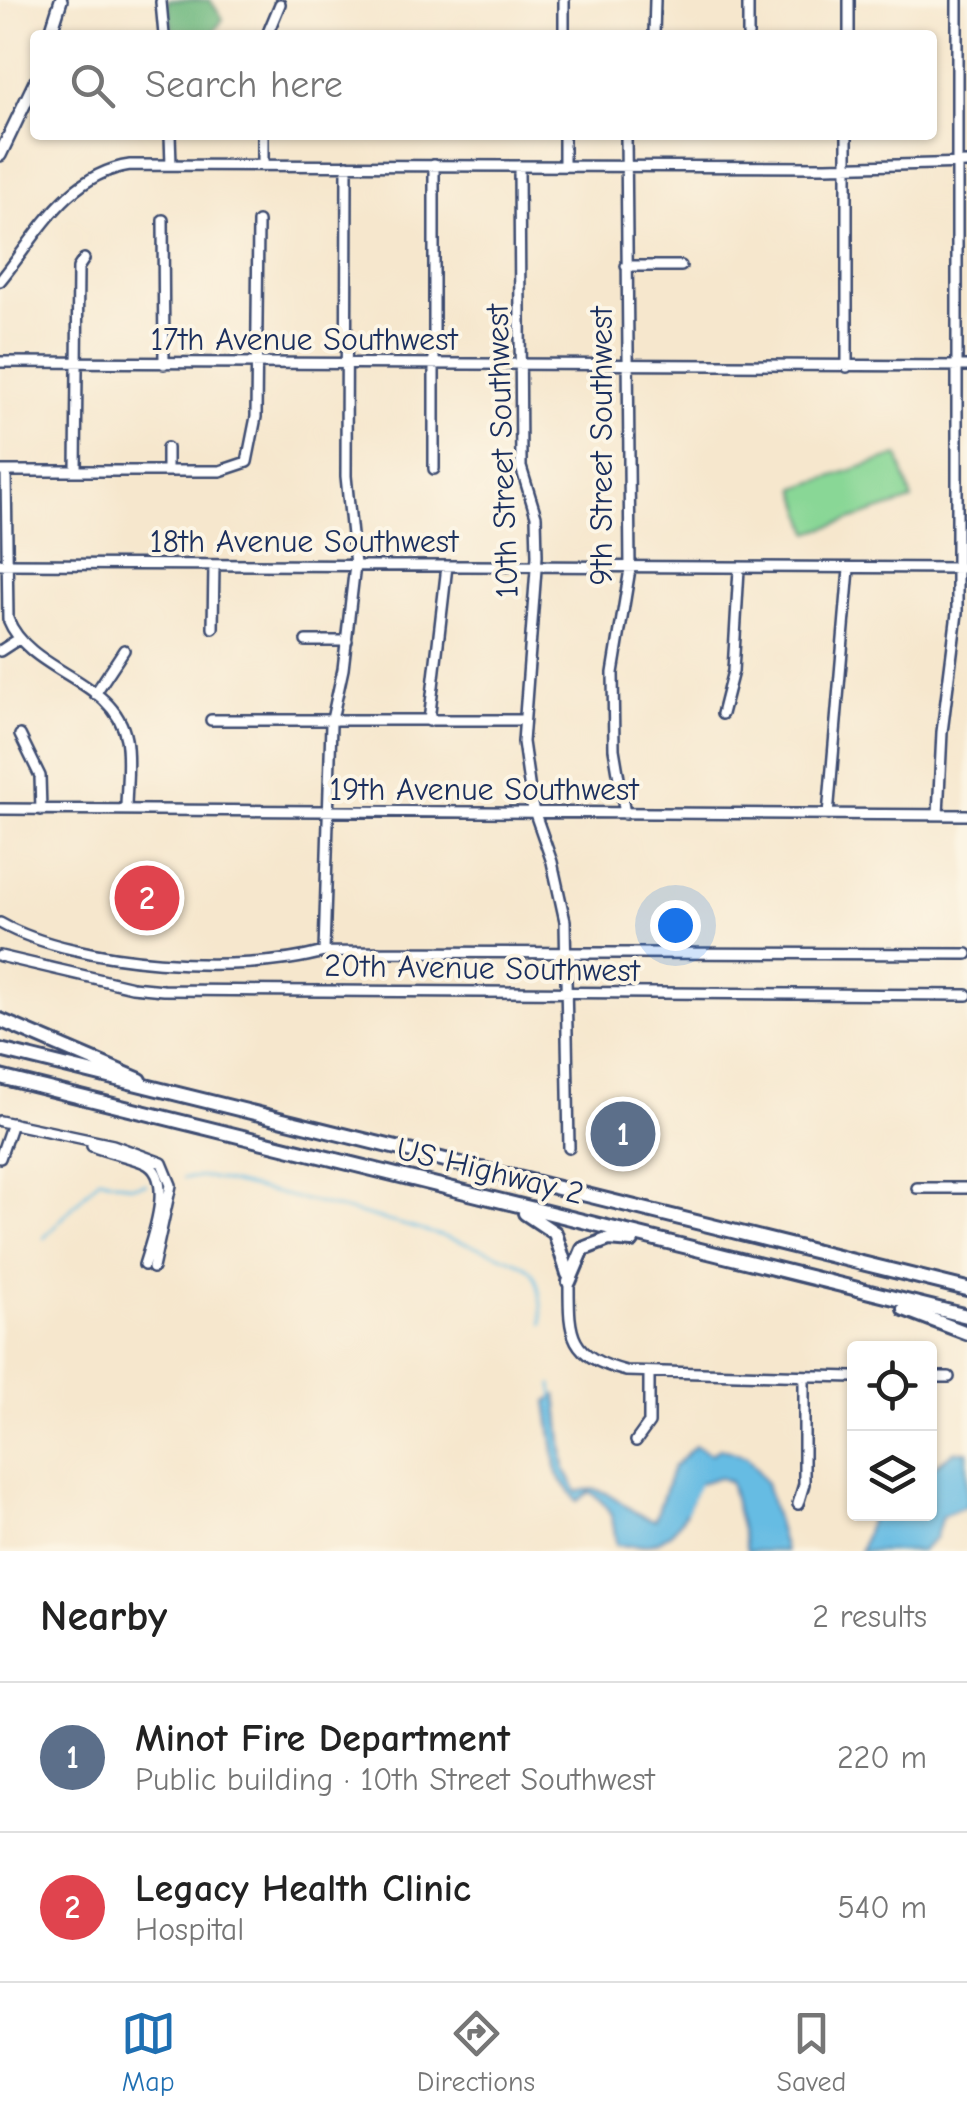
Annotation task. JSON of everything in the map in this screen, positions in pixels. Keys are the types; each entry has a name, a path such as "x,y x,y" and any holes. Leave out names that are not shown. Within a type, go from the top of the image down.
{"highway":[{"path":"0,1020 208,1104"},
{"name":"US Highway 2","path":"0,1050 967,1288"},
{"name":"US Highway 2","path":"0,1077 967,1316"},
{"path":"502,1201 556,1233 564,1250 569,1282"},
{"path":"569,1282 583,1250 598,1242 686,1248"},
{"path":"840,1286 967,1333"}],"main road":[{"path":"52,30 61,0"},
{"path":"0,156 30,93"}],"street":[{"path":"564,0 564,30"},
{"path":"654,0 654,30"},
{"path":"748,0 748,30"},
{"path":"849,0 849,30"},
{"path":"938,815 942,732 962,568 962,48 957,0"},
{"path":"161,2 164,30"},
{"path":"269,30 280,4"},
{"path":"170,140 171,164"},
{"path":"263,140 263,164"},
{"path":"564,140 564,166"},
{"name":"9th Street Southwest","path":"626,140 630,569 613,673 614,750 626,814"},
{"path":"847,367 848,140"},
{"path":"0,282 84,181 112,167 962,163"},
{"path":"324,952 332,720 347,640 354,565 346,476 347,165"},
{"path":"434,166 434,469"},
{"name":"10th Street Southwest","path":"520,166 521,467 536,516 536,568 524,720 534,814 560,892 569,994 569,1148"},
{"path":"163,220 164,364"},
{"path":"247,462 256,417 258,222"},
{"path":"76,472 78,268 84,259"},
{"path":"626,266 681,266"},
{"name":"17th Avenue Southwest","path":"0,362 962,366"},
{"path":"167,471 168,448"},
{"path":"126,810 126,740 119,718 95,694 17,640 8,619 3,564 3,471 220,472 247,462"},
{"path":"247,462 256,472"},
{"name":"18th Avenue Southwest","path":"3,564 962,568"},
{"path":"213,628 214,565"},
{"path":"429,720 447,566"},
{"path":"722,714 730,693 739,569"},
{"path":"828,815 848,569"},
{"path":"0,651 17,640"},
{"path":"306,641 347,640"},
{"path":"95,694 124,650"},
{"path":"210,720 524,720"},
{"path":"20,735 40,776 41,810"},
{"name":"19th Avenue Southwest","path":"0,809 326,814 967,814"},
{"path":"0,924 35,940 113,959 294,960 324,952 565,955 802,950 967,954"},
{"name":"20th Avenue Southwest","path":"0,956 132,988 162,990 967,996"},
{"path":"0,1120 76,1139 148,1164 157,1172 161,1186 148,1266"},
{"path":"0,1158 12,1124"},
{"path":"917,1188 967,1188"},
{"path":"569,1282 569,1334 585,1353 606,1366 649,1372 847,1377"},
{"path":"636,1442 649,1424 649,1372"},
{"path":"937,1377 948,1377"},
{"path":"798,1504 804,1484 804,1378"}],"green space":[{"path":"167,0 210,0 223,19 215,30 172,30"},
{"path":"898,455 912,500 810,533 796,488"}],"water":[{"path":"557,1395 565,1469 577,1492 589,1490 609,1494 655,1520 673,1467 695,1446 711,1454 720,1448 747,1457 766,1483 785,1551 747,1551 730,1482 719,1477 697,1484 678,1524 661,1540 616,1545 613,1521 603,1503 590,1492 577,1501 557,1474 547,1401"},
{"path":"955,1451 967,1451 967,1506 942,1516 935,1539 921,1551 860,1551 870,1521 937,1521 937,1465"}],"waterway":[{"path":"184,1178 207,1177 325,1205 433,1233 515,1261 535,1277 543,1324"},
{"path":"44,1238 100,1178 131,1186 146,1184"},
{"path":"552,1385 554,1398"},
{"path":"686,1511 698,1482"}],"place":[{"name":"Legacy Health Clinic","path":"147,898"},
{"name":"Minot Fire Department","path":"623,1134"}]}
